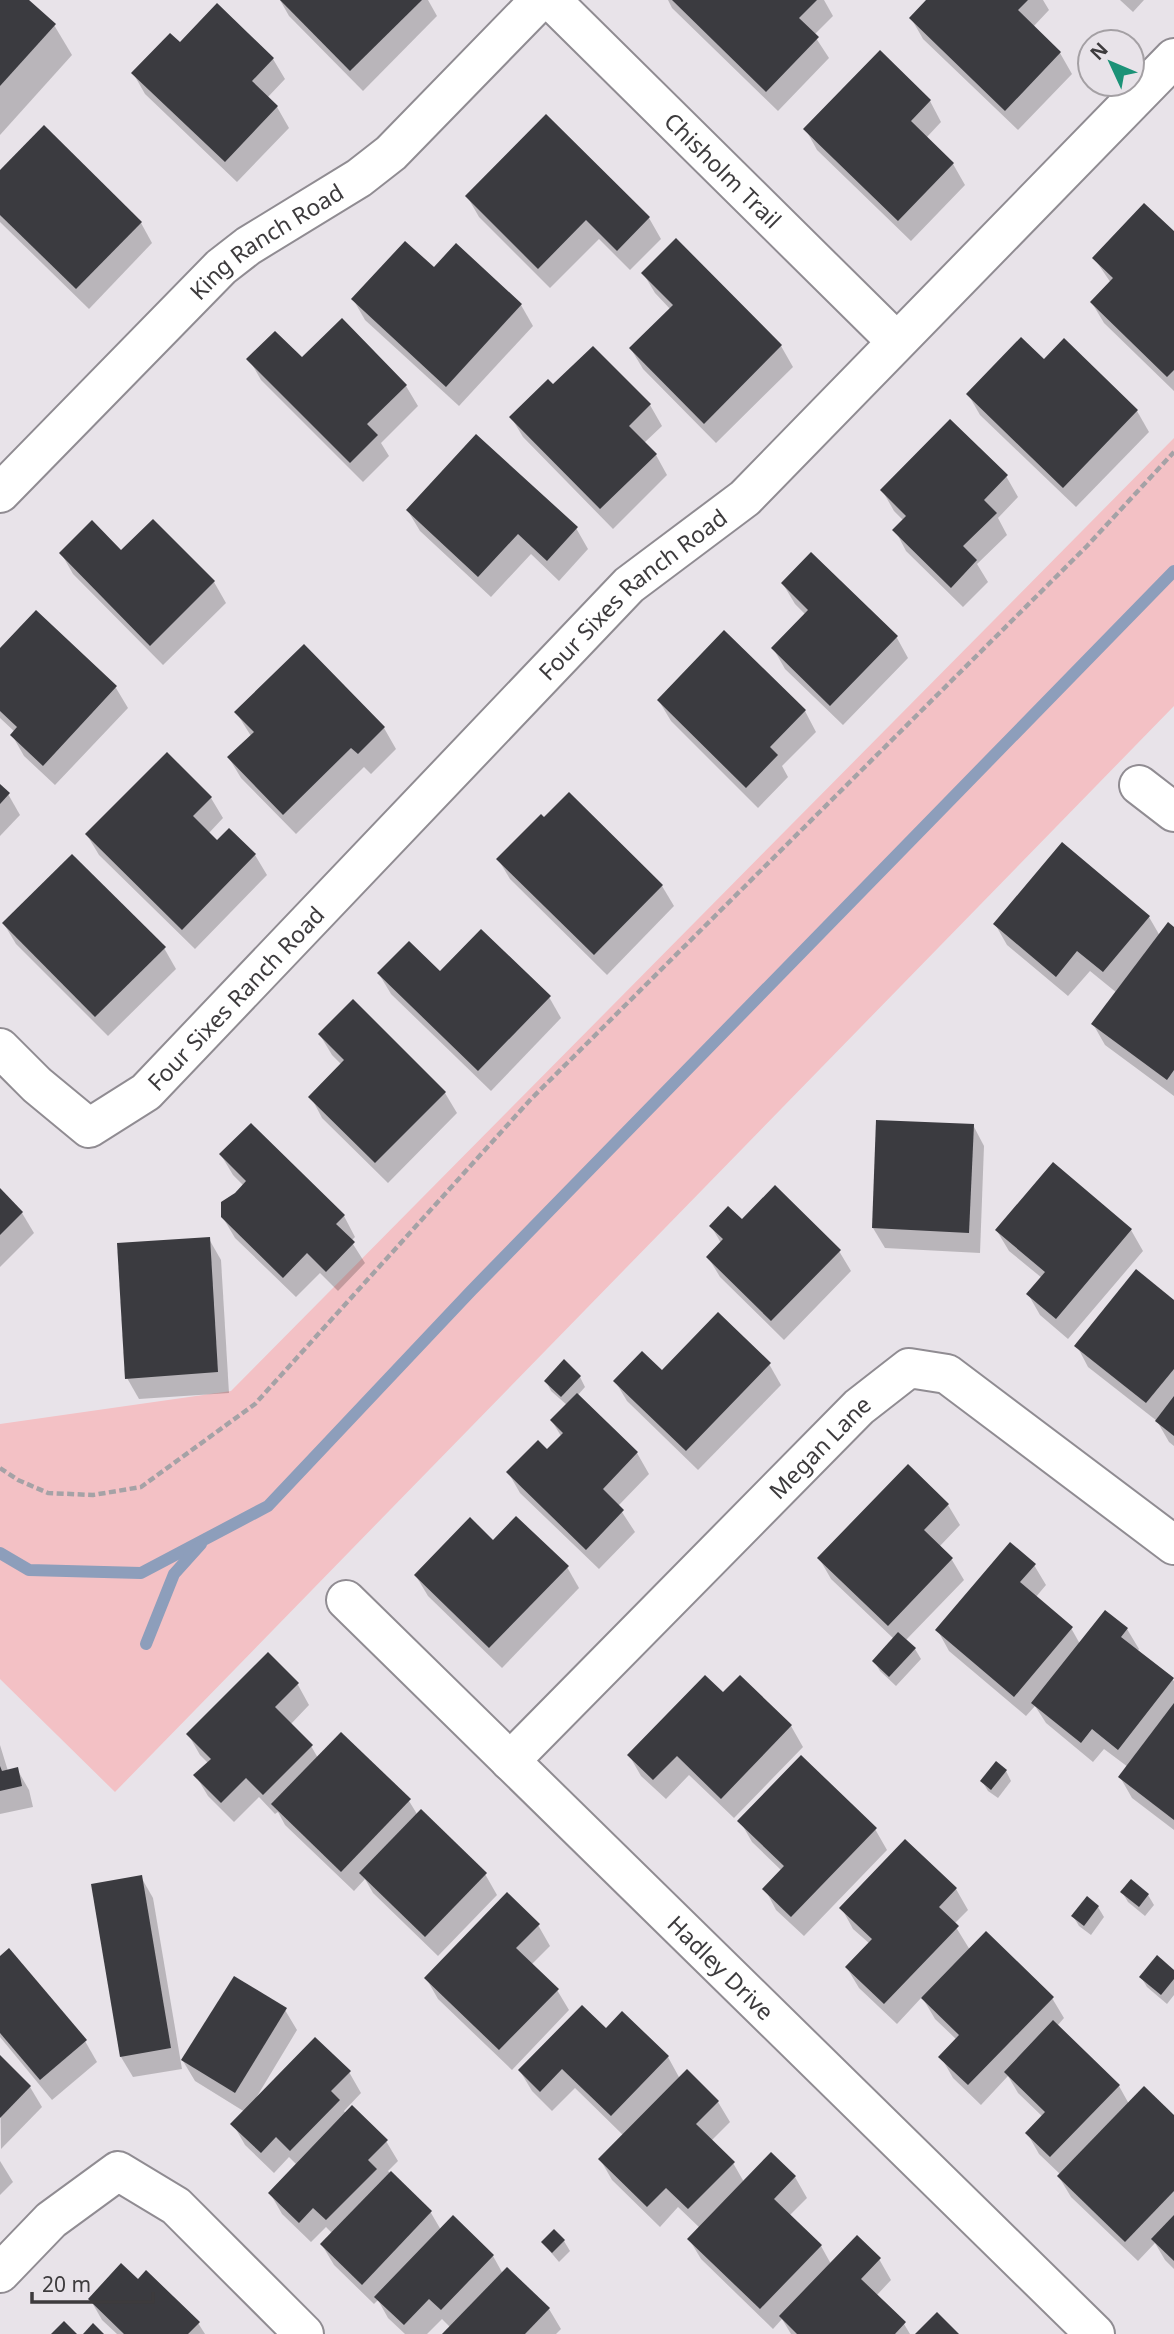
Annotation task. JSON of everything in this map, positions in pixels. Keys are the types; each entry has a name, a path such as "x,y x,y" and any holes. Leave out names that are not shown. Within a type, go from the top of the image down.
{"street":[{"name":"King Ranch Road","path":"0,493 221,267 248,246 359,178 391,153 540,0"},
{"name":"Chisholm Trail","path":"551,0 896,341"},
{"name":"Four Sixes Ranch Road","path":"0,1048 37,1085 89,1128 146,1092 629,585 744,498 1174,58"},
{"path":"1139,785 1174,812"},
{"name":"Megan Lane","path":"510,1761 859,1407 909,1368 947,1374 1174,1545"},
{"name":"Hadley Drive","path":"346,1601 1095,2334"},
{"path":"0,2273 51,2220 118,2171 176,2206 303,2334"}],"path":[{"path":"0,1468 18,1480 48,1493 93,1495 141,1486 255,1404 531,1099 1087,546 1174,452"}],"shaded area":[{"path":"1174,438 1174,706 115,1792 0,1679 0,1424 231,1391"}],"building":[{"path":"0,0 29,0 56,24 0,86"},
{"path":"280,0 422,0 350,71"},
{"path":"672,0 817,0 799,18 819,37 766,92"},
{"path":"926,0 1028,0 1018,10 1061,52 1005,111 909,18"},
{"path":"217,3 274,58 252,81 278,106 225,162 131,73 170,33 180,42"},
{"path":"880,50 931,100 911,121 954,163 898,221 803,129"},
{"path":"546,114 650,217 617,251 586,220 538,269 465,196"},
{"path":"44,125 142,222 76,289 0,215 0,170"},
{"path":"1144,203 1174,231 1174,370 1167,377 1090,302 1113,278 1092,258"},
{"path":"676,238 782,345 704,424 629,348 673,305 641,273"},
{"path":"405,241 434,267 456,243 522,304 446,387 351,299"},
{"path":"342,318 407,385 367,424 378,435 350,463 246,359 275,331 302,357"},
{"path":"1021,337 1044,359 1064,338 1138,410 1063,488 966,394"},
{"path":"593,346 651,404 629,426 657,454 600,509 509,417 548,379 553,384"},
{"path":"950,419 1008,475 984,500 997,513 963,546 977,560 951,588 892,530 906,516 880,490"},
{"path":"476,434 578,527 547,561 518,534 478,577 406,510"},
{"path":"153,519 215,581 150,646 59,553 92,520 121,550"},
{"path":"811,552 898,636 830,706 771,648 808,610 781,583"},
{"path":"36,610 117,686 43,766 10,735 17,727 0,711 0,648"},
{"path":"724,630 806,710 770,747 778,755 746,788 657,700"},
{"path":"304,644 385,727 358,754 351,748 283,815 227,757 254,732 234,712"},
{"path":"167,752 212,797 193,816 217,840 229,828 256,854 182,930 85,834"},
{"path":"0,784 10,793 0,804"},
{"path":"569,792 663,885 594,955 496,859 541,814 544,817"},
{"path":"1062,842 1150,916 1103,972 1077,951 1056,977 993,924"},
{"path":"72,854 166,947 95,1017 2,923"},
{"path":"1168,922 1174,927 1174,1070 1167,1080 1091,1024"},
{"path":"481,929 551,996 478,1071 377,973 409,941 440,971"},
{"path":"353,999 446,1092 375,1163 308,1097 344,1060 318,1034"},
{"path":"876,1120 974,1124 969,1233 872,1228"},
{"path":"251,1123 345,1215 336,1224 355,1242 326,1272 307,1253 283,1278 221,1217 221,1202 235,1193 246,1181 219,1154"},
{"path":"1053,1162 1132,1229 1056,1319 1026,1294 1045,1272 995,1230"},
{"path":"775,1185 841,1250 771,1321 706,1257 723,1239 709,1226 728,1206 742,1219"},
{"path":"0,1188 23,1212 0,1235"},
{"path":"210,1237 218,1372 125,1379 117,1243"},
{"path":"1136,1269 1174,1300 1174,1369 1146,1403 1074,1346"},
{"path":"718,1312 771,1363 686,1451 613,1381 642,1351 662,1370"},
{"path":"564,1359 581,1376 561,1397 544,1381"},
{"path":"577,1393 638,1452 603,1489 624,1510 586,1550 506,1472 538,1440 547,1449 563,1433 550,1420"},
{"path":"1174,1396 1174,1436 1155,1421"},
{"path":"908,1464 949,1504 924,1530 953,1558 888,1626 817,1558"},
{"path":"516,1516 569,1566 489,1648 414,1575 470,1517 493,1540"},
{"path":"1010,1542 1036,1564 1020,1582 1073,1627 1014,1697 935,1630"},
{"path":"1105,1610 1128,1628 1121,1637 1174,1678 1118,1750 1092,1729 1081,1743 1031,1703"},
{"path":"898,1632 916,1648 889,1677 872,1661"},
{"path":"268,1652 299,1683 275,1707 313,1745 263,1795 246,1778 221,1803 193,1775 211,1759 186,1734"},
{"path":"705,1675 723,1692 740,1675 792,1725 721,1799 677,1756 653,1780 627,1755"},
{"path":"1174,1703 1174,1820 1118,1777"},
{"path":"341,1732 411,1799 341,1872 271,1804"},
{"path":"801,1755 877,1828 791,1917 762,1889 784,1866 737,1821"},
{"path":"996,1761 1007,1770 991,1790 980,1781"},
{"path":"0,1766 2,1771 18,1767 22,1786 0,1791"},
{"path":"421,1809 487,1873 425,1937 359,1873"},
{"path":"905,1839 957,1888 939,1907 959,1926 884,2004 845,1967 872,1939 839,1908"},
{"path":"142,1875 171,2048 120,2057 91,1884"},
{"path":"1131,1879 1149,1894 1139,1907 1120,1892"},
{"path":"507,1892 540,1924 516,1948 559,1989 499,2050 424,1978"},
{"path":"1087,1896 1099,1906 1084,1926 1071,1916"},
{"path":"986,1931 1054,1997 968,2085 938,2057 959,2035 921,1998"},
{"path":"9,1948 87,2040 40,2080 0,2033 0,1956"},
{"path":"1157,1955 1174,1970 1174,1979 1161,1995 1139,1977"},
{"path":"234,1976 287,2008 235,2093 181,2060"},
{"path":"582,2005 606,2028 622,2011 669,2056 611,2116 562,2069 540,2092 518,2070"},
{"path":"1053,2020 1120,2085 1050,2157 1025,2133 1045,2112 1004,2072"},
{"path":"315,2037 351,2071 331,2091 340,2100 290,2151 276,2137 261,2153 230,2124"},
{"path":"0,2055 31,2086 0,2118"},
{"path":"687,2069 719,2101 696,2124 735,2162 688,2209 666,2188 647,2207 598,2159"},
{"path":"1144,2086 1174,2115 1174,2191 1125,2242 1057,2176"},
{"path":"352,2105 388,2140 368,2160 377,2169 326,2220 313,2208 299,2223 268,2193"},
{"path":"771,2152 796,2176 774,2199 822,2245 760,2309 687,2239"},
{"path":"391,2171 432,2211 362,2285 320,2244"},
{"path":"453,2215 494,2255 441,2310 429,2299 404,2325 374,2297"},
{"path":"1174,2215 1174,2261 1151,2239"},
{"path":"554,2229 565,2240 552,2253 541,2242"},
{"path":"857,2235 881,2258 861,2279 906,2322 895,2334 797,2334 779,2316"},
{"path":"121,2263 138,2279 146,2270 200,2322 188,2334 124,2334 88,2299"},
{"path":"507,2267 550,2308 525,2334 442,2334"},
{"path":"937,2312 959,2334 915,2334"},
{"path":"64,2321 77,2334 51,2334"},
{"path":"93,2323 104,2334 83,2334"}],"waterway":[{"path":"0,1553 29,1570 141,1573 268,1506 471,1291 1174,571"},
{"path":"146,1644 174,1574 201,1544"}]}
